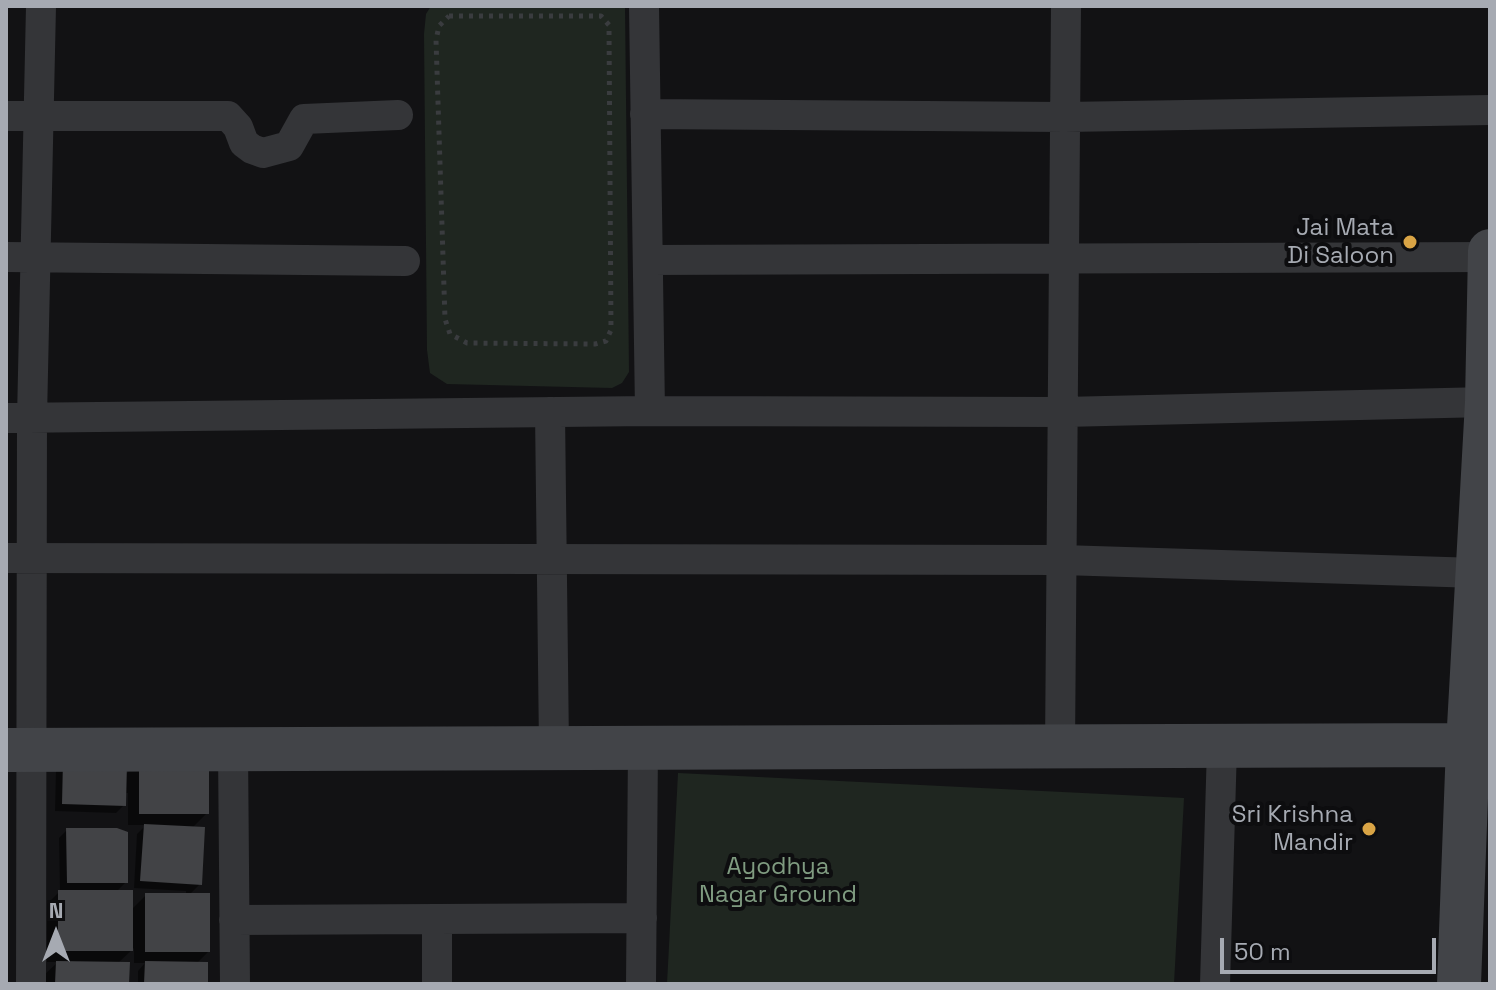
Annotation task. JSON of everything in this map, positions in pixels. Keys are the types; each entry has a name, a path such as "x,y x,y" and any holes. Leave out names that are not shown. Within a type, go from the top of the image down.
{"street":[{"path":"31,984 20,749 19,418 36,257 41,6"},
{"path":"644,6 650,411"},
{"path":"1060,747 1066,6"},
{"path":"645,114 1065,117 1490,110"},
{"path":"6,116 228,116 238,127 244,143 263,153 289,146 304,119 398,115"},
{"path":"1459,984 1468,745 1487,402 1490,251"},
{"path":"6,257 405,261"},
{"path":"648,260 1490,257"},
{"path":"19,418 650,411 1063,412 1487,402"},
{"path":"550,412 554,748"},
{"path":"19,557 1062,560 1478,573"},
{"path":"20,749 1468,745"},
{"path":"1215,984 1222,747"},
{"path":"233,748 235,984"},
{"path":"641,984 643,748"},
{"path":"234,920 642,918"},
{"path":"437,919 437,984"}],"path":[{"path":"449,16 601,16 609,25 611,330 606,341 595,344 467,343 450,334 445,319 436,40 439,26 449,16"}],"green space":[{"path":"431,6 625,7 629,372 622,383 612,388 447,384 430,373 427,350 424,34 426,14"},
{"name":"Ayodhya Nagar Ground","path":"678,773 1184,798 1174,984 667,984"}],"building":[{"path":"139,758 209,758 209,814 139,814"},
{"path":"63,760 127,762 126,806 62,804"},
{"path":"144,824 205,827 202,885 140,881"},
{"path":"66,828 117,828 128,832 128,883 67,883"},
{"path":"58,890 133,890 133,951 58,951"},
{"path":"145,893 210,893 210,952 145,952"},
{"path":"56,961 130,962 129,984 55,984"},
{"path":"145,961 208,962 208,984 144,984"}],"place":[{"name":"Jai Mata Di Saloon","path":"1410,242"},
{"name":"Sri Krishna Mandir","path":"1369,829"}]}
